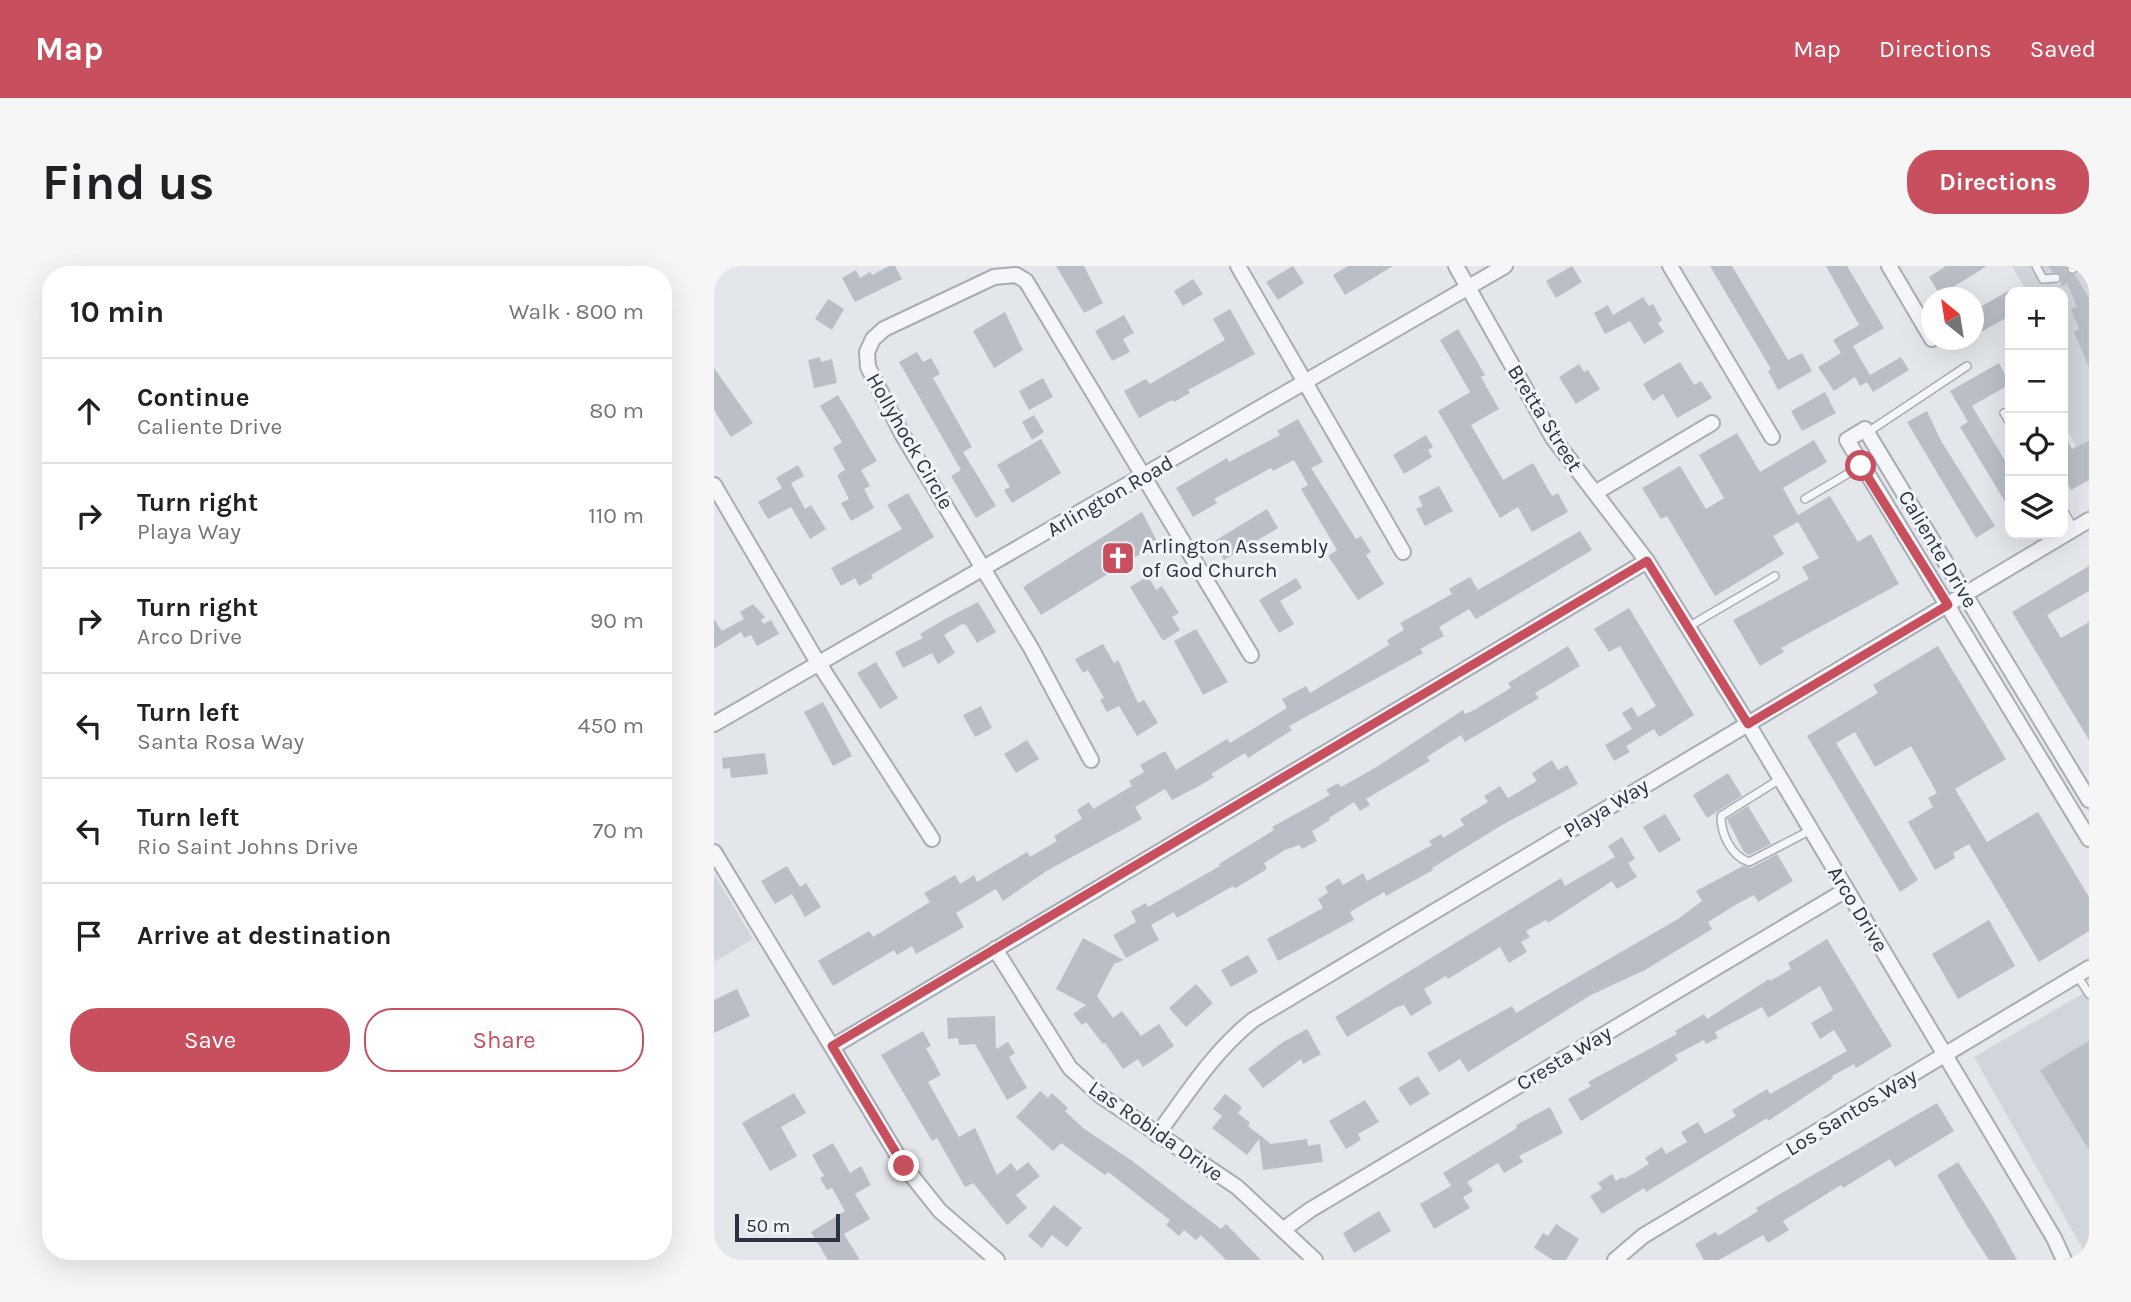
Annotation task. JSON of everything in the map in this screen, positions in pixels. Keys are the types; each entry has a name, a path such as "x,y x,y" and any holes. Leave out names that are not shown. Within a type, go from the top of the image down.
{"street":[{"path":"1238,266 1403,552"},
{"name":"Bretta Street","path":"1456,266 1553,438 1647,561"},
{"name":"Arlington Road","path":"714,724 1505,266"},
{"path":"1671,266 1772,437"},
{"path":"1889,266 1921,321"},
{"name":"Hollyhock Circle","path":"985,569 902,434 868,366 867,352 873,339 884,328 994,277 1016,275 1032,289 1145,476"},
{"path":"1595,493 1712,423"},
{"name":"Caliente Drive","path":"2089,800 1865,429 1847,440 2089,839"},
{"path":"1145,476 1251,656"},
{"path":"714,485 772,587 932,839"},
{"name":"Playa Way","path":"1157,1135 1209,1062 1230,1038 1253,1020 2089,520"},
{"path":"832,1046 1647,561"},
{"name":"Arco Drive","path":"1647,561 1748,724 1945,1055 2047,1227 2063,1260"},
{"path":"985,569 1091,760"},
{"path":"2075,816 2089,808"},
{"path":"714,852 904,1166 940,1211 997,1260"},
{"name":"Cresta Way","path":"1284,1229 1310,1210 1846,890"},
{"name":"Las Robida Drive","path":"995,949 1070,1068 1101,1096 1237,1187 1315,1260"},
{"name":"Los Santos Way","path":"1615,1260 1643,1236 2083,972"}],"lane":[{"path":"2036,266 2043,279 2056,278"},
{"path":"1867,433 1967,366"},
{"path":"1805,499 1861,466"},
{"path":"2068,519 2074,529"},
{"path":"1688,626 1775,576"},
{"path":"1780,779 1721,816 1721,827 1733,852 1749,862 1811,830"},
{"path":"2083,972 2089,994"}],"shaded area":[{"path":"2012,266 2089,266 2089,469 2068,432 2068,287 2024,287"},
{"path":"714,874 753,939 714,962"},
{"path":"2089,990 2089,1260 1974,1057"}],"building":[{"path":"889,266 895,266 902,279 855,302 842,278 856,270 860,278 870,272 872,275"},
{"path":"1056,266 1084,266 1103,303 1084,313"},
{"path":"1293,266 1304,283 1278,300 1266,282"},
{"path":"1348,266 1393,266 1345,295 1333,275"},
{"path":"1572,266 1582,282 1556,298 1546,281"},
{"path":"1710,266 1732,266 1788,360 1802,353 1812,371 1778,390 1768,371 1771,369"},
{"path":"1826,266 1847,266 1884,328 1853,346 1870,375 1901,357 1909,370 1873,392 1867,382 1860,386 1855,377 1834,391 1818,367 1841,353 1833,340 1859,325"},
{"path":"1946,266 1987,266 1953,287 1935,287 1929,277"},
{"path":"2048,266 2067,266 2067,272 2075,275 2089,298 2089,367 2074,332 2079,329 2071,309 2077,307 2067,283 2061,287 2061,275 2052,272"},
{"path":"1193,279 1203,294 1183,306 1174,291"},
{"path":"2005,293 2005,319 1984,330 1984,305"},
{"path":"1643,297 1649,306 1653,304 1662,320 1658,323 1664,332 1644,344 1630,321 1605,334 1594,313 1608,305 1613,315"},
{"path":"828,299 844,309 832,330 815,319"},
{"path":"1230,309 1255,354 1188,390 1190,393 1174,402 1172,400 1139,418 1124,391 1146,379 1150,384 1225,340 1213,319"},
{"path":"1005,312 1023,350 994,368 973,331"},
{"path":"1124,315 1134,333 1123,339 1130,352 1112,361 1095,331"},
{"path":"1458,329 1485,375 1481,377 1499,409 1471,425 1503,480 1533,463 1552,496 1558,493 1568,512 1532,532 1518,507 1500,518 1438,411 1470,392 1440,340"},
{"path":"917,352 923,362 931,358 940,374 933,378 972,447 963,452 996,506 976,518 951,476 961,470 899,362"},
{"path":"820,357 821,362 832,359 837,383 814,388 808,360"},
{"path":"1680,362 1694,385 1701,381 1712,398 1677,418 1663,394 1653,401 1643,384"},
{"path":"1999,363 2005,374 2005,387 1972,406 2005,461 2005,502 1960,427 1968,422 1950,391"},
{"path":"1579,364 1584,372 1588,370 1600,389 1576,404 1559,377"},
{"path":"714,368 753,423 731,437 714,410"},
{"path":"1043,378 1053,397 1029,410 1019,391"},
{"path":"1825,392 1836,413 1802,431 1791,411"},
{"path":"838,395 877,461 861,470 870,486 864,489 874,508 851,521 841,503 849,499 837,475 845,470 833,448 842,442 820,406"},
{"path":"1927,411 1941,441 1995,526 1976,538 1907,422"},
{"path":"1034,415 1044,432 1032,440 1022,422"},
{"path":"1298,419 1323,462 1311,468 1356,539 1361,536 1371,552 1366,555 1384,584 1358,600 1328,556 1337,550 1301,489 1308,485 1294,460 1273,471 1271,468 1214,499 1217,503 1193,517 1176,488 1227,458 1229,462 1280,435 1277,431"},
{"path":"1737,433 1760,472 1814,440 1827,462 1783,488 1798,515 1830,496 1858,542 1871,534 1899,584 1781,648 1784,652 1760,666 1733,620 1809,579 1802,567 1819,558 1798,522 1773,536 1784,554 1715,596 1667,516 1661,519 1642,488 1680,466 1706,509 1724,498 1699,455"},
{"path":"1426,435 1433,447 1428,450 1432,457 1404,474 1393,455"},
{"path":"1041,439 1061,473 1012,503 1004,490 1010,487 997,465"},
{"path":"2089,441 2089,480 2071,490 2068,485 2068,442 2072,449"},
{"path":"798,465 804,476 791,483 805,509 811,505 826,529 810,539 791,507 768,519 758,502 782,488 776,478"},
{"path":"1439,486 1453,511 1425,526 1416,509 1423,506 1418,497"},
{"path":"908,493 934,537 871,575 873,578 859,586 855,578 841,586 831,568 902,529 887,505"},
{"path":"1267,509 1278,528 1224,560 1213,542"},
{"path":"1142,512 1158,543 1041,615 1023,587"},
{"path":"1580,531 1592,550 1476,619 1469,609 1439,627 1444,636 1420,649 1423,653 1289,726 1292,730 1248,758 1245,753 1211,774 1214,777 1199,786 1172,800 1165,789 1135,807 1142,819 1048,870 1003,901 996,889 956,913 964,927 950,935 916,954 912,946 897,955 894,950 833,986 818,961 869,931 873,937 930,902 924,893 955,875 960,884 974,875 977,882 1027,852 1030,857 1057,841 1054,836 1082,819 1077,810 1089,802 1093,809 1132,786 1129,781 1144,772 1140,765 1165,751 1176,770 1227,739 1230,743 1287,708 1282,699 1306,686 1310,693 1389,645 1387,640 1404,630 1400,623 1452,594 1449,589 1470,577 1478,590"},
{"path":"2089,566 2089,591 2047,615 2061,638 2089,622 2089,740 2012,612"},
{"path":"1148,576 1156,590 1162,586 1179,613 1172,617 1180,630 1163,641 1130,587"},
{"path":"1296,578 1302,588 1280,601 1294,624 1279,633 1259,600"},
{"path":"978,602 996,632 977,643 966,625 962,624 944,635 955,653 938,664 932,653 903,668 895,652 923,638 920,634"},
{"path":"753,604 765,617 761,620 764,624 771,620 779,634 757,646 751,635 744,638 741,632 714,649 714,619 722,631 744,619 740,612"},
{"path":"1629,608 1694,715 1659,737 1654,729 1626,746 1630,752 1614,761 1605,745 1632,729 1622,713 1632,707 1638,717 1656,706 1620,646 1609,652 1594,629"},
{"path":"1196,629 1228,682 1203,695 1174,641"},
{"path":"1103,644 1114,663 1118,660 1138,703 1144,700 1158,723 1137,736 1119,706 1107,712 1100,700 1104,698 1088,670 1083,673 1075,659"},
{"path":"1568,646 1580,666 1535,693 1539,698 1465,742 1461,735 1427,757 1430,761 1366,799 1370,805 1360,811 1354,802 1329,818 1330,820 1312,831 1317,841 1302,849 1299,845 1285,850 1264,863 1267,869 1234,889 1233,886 1177,918 1174,912 1151,925 1159,940 1126,958 1113,935 1136,922 1131,911 1146,903 1148,907 1220,866 1219,864 1274,830 1272,827 1330,795 1326,790 1338,783 1341,787 1463,710 1465,714 1474,710 1511,688 1508,683"},
{"path":"1938,646 2006,759 1955,789 1987,842 2038,812 2089,897 2089,931 2039,962 1969,844 1953,853 1955,858 1935,870 1908,822 1933,807 1928,798 1937,793 1911,746 1875,767 1855,732 1836,743 1918,880 1900,892 1807,736 1878,693 1873,685"},
{"path":"876,662 898,698 880,709 857,673"},
{"path":"823,702 852,756 833,766 804,712"},
{"path":"981,706 992,728 975,737 963,715"},
{"path":"1027,740 1039,759 1016,773 1004,754"},
{"path":"765,753 768,774 731,778 730,768 723,769 722,758"},
{"path":"1552,760 1558,770 1567,765 1578,784 1502,825 1432,868 1433,870 1386,896 1384,892 1350,912 1354,920 1278,961 1267,939 1323,908 1318,899 1328,893 1325,887 1339,878 1343,885 1363,873 1367,881 1432,845 1429,841 1441,834 1443,838 1464,825 1460,819 1488,802 1484,796 1500,786 1508,798 1537,781 1532,773"},
{"path":"1728,773 1742,796 1707,818 1693,795"},
{"path":"1748,806 1771,844 1749,855 1744,852 1727,819"},
{"path":"1665,814 1681,840 1659,853 1643,827"},
{"path":"1622,837 1635,859 1628,863 1637,877 1617,889 1612,881 1548,923 1546,920 1526,931 1530,937 1521,942 1527,952 1509,963 1500,947 1448,979 1446,976 1424,989 1432,1003 1411,1016 1404,1005 1347,1037 1335,1017 1561,878 1565,886 1615,857 1608,846"},
{"path":"1777,854 1793,881 1758,902 1754,895 1737,904 1708,922 1712,929 1645,970 1591,995 1468,1072 1460,1059 1439,1072 1427,1053 1512,1006 1516,1013 1678,919 1702,901 1696,891 1743,866 1751,868"},
{"path":"787,866 800,887 806,883 821,907 805,917 792,894 775,904 761,881"},
{"path":"1989,920 2015,966 1958,999 1932,954"},
{"path":"1083,938 1124,960 1114,964 1097,996 1113,1018 1122,1011 1141,1036 1159,1024 1174,1046 1143,1067 1138,1059 1123,1069 1086,1022 1082,1025 1073,1014 1086,1005 1056,989"},
{"path":"1827,939 1892,1046 1856,1068 1854,1064 1832,1076 1833,1078 1768,1121 1767,1118 1646,1192 1644,1188 1602,1214 1590,1196 1602,1189 1598,1183 1612,1174 1616,1181 1622,1177 1624,1179 1649,1164 1645,1158 1662,1147 1666,1154 1687,1142 1681,1132 1698,1122 1705,1134 1736,1116 1732,1110 1767,1089 1770,1094 1847,1051 1834,1030 1820,1039 1811,1023 1833,1010 1820,986 1768,1018 1762,1007 1715,1032 1718,1038 1706,1044 1704,1040 1675,1055 1678,1060 1581,1121 1568,1099 1591,1086 1588,1082 1677,1034 1675,1031 1704,1014 1707,1019 1769,979 1770,981 1791,969 1788,963"},
{"path":"1248,955 1258,972 1231,987 1221,970"},
{"path":"1196,984 1213,1003 1186,1027 1169,1008"},
{"path":"737,989 750,1016 714,1033 714,1000"},
{"path":"995,1016 996,1049 1008,1042 1015,1053 1009,1057 1027,1088 1007,1100 975,1044 959,1045 958,1038 948,1039 947,1018"},
{"path":"1307,1029 1321,1054 1303,1064 1301,1059 1263,1088 1248,1069 1283,1042"},
{"path":"923,1031 931,1046 926,1048 941,1075 928,1082 959,1137 975,1128 997,1175 1011,1163 1017,1171 1028,1162 1040,1176 1016,1195 1027,1208 1007,1225 973,1183 965,1187 937,1138 932,1141 881,1055"},
{"path":"2089,1041 2089,1150 2040,1070"},
{"path":"1418,1076 1430,1094 1410,1106 1398,1088"},
{"path":"1040,1091 1048,1098 1052,1093 1068,1108 1065,1111 1083,1128 1131,1160 1221,1229 1226,1224 1261,1260 1226,1260 1201,1235 1196,1240 1184,1230 1179,1236 1166,1225 1170,1220 1108,1172 1105,1175 1061,1143 1053,1151 1016,1117"},
{"path":"794,1093 806,1113 781,1127 797,1156 770,1171 742,1123"},
{"path":"1225,1094 1242,1107 1238,1113 1250,1123 1248,1126 1271,1144 1307,1139 1308,1146 1320,1144 1323,1162 1263,1170 1259,1139 1247,1155 1212,1128 1222,1116 1213,1109"},
{"path":"1365,1100 1379,1122 1358,1134 1361,1140 1346,1149 1329,1121"},
{"path":"1937,1103 1954,1131 1895,1167 1890,1159 1843,1188 1841,1185 1783,1221 1789,1230 1768,1243 1763,1235 1719,1260 1704,1260 1695,1244 1716,1232 1718,1236 1758,1211 1756,1208"},
{"path":"1550,1107 1563,1133 1519,1156 1523,1162 1504,1173 1498,1163 1467,1182 1473,1191 1463,1197 1470,1208 1434,1229 1420,1204 1451,1186 1443,1173 1517,1128 1516,1125"},
{"path":"833,1143 850,1173 861,1166 871,1185 855,1194 870,1219 844,1234 860,1260 828,1260 811,1232 845,1211 832,1188 827,1190 820,1178 824,1176 812,1155"},
{"path":"1958,1162 2017,1260 1989,1260 1967,1226 1937,1175"},
{"path":"1054,1205 1082,1228 1067,1247 1052,1235 1042,1248 1028,1236"},
{"path":"1379,1211 1391,1231 1354,1253 1343,1233"},
{"path":"1556,1224 1579,1239 1566,1260 1553,1260 1534,1248 1543,1233 1548,1236"}],"place":[{"name":"Arlington Assembly of God Church","path":"1118,558"}],"route":[{"path":"904,1166 832,1046 1647,561 1748,724 1948,605 1861,466"}]}
